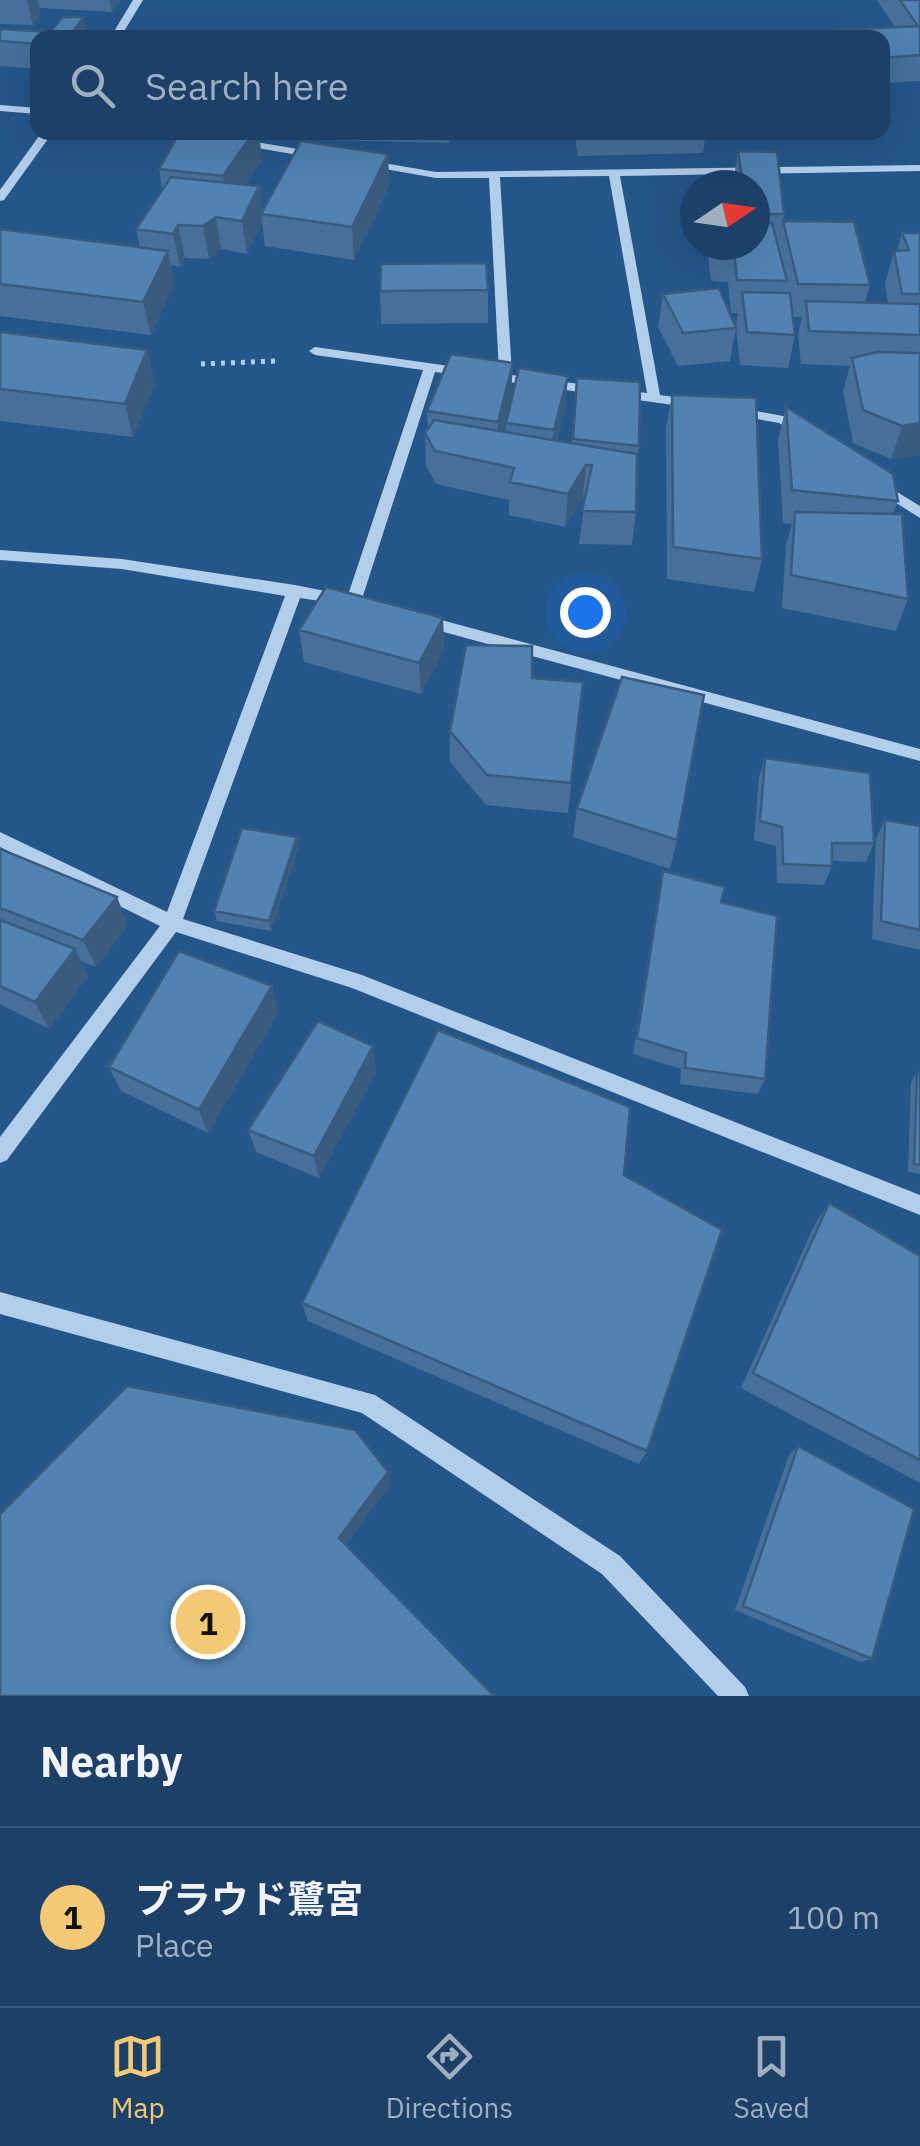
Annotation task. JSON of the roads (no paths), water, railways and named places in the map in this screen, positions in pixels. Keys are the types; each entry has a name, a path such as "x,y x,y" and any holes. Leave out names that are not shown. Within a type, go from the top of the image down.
{"street":[{"path":"120,30 138,0"},
{"path":"0,108 30,111"},
{"path":"0,198 42,140"},
{"path":"227,140 325,157"},
{"path":"344,160 436,175 920,168"},
{"path":"614,172 654,397"},
{"path":"494,174 506,377"},
{"path":"315,351 709,407"},
{"path":"354,602 430,367"},
{"path":"728,410 782,420 813,441"},
{"path":"859,472 920,514"},
{"path":"0,555 122,564 296,590 372,607"},
{"path":"0,1153 172,923 296,590"},
{"path":"410,617 920,754"},
{"path":"0,840 172,923 355,982 920,1205"},
{"path":"0,1303 366,1403 611,1565 736,1696"}],"place":[{"name":"プラウド鷺宮","path":"208,1622"}]}
